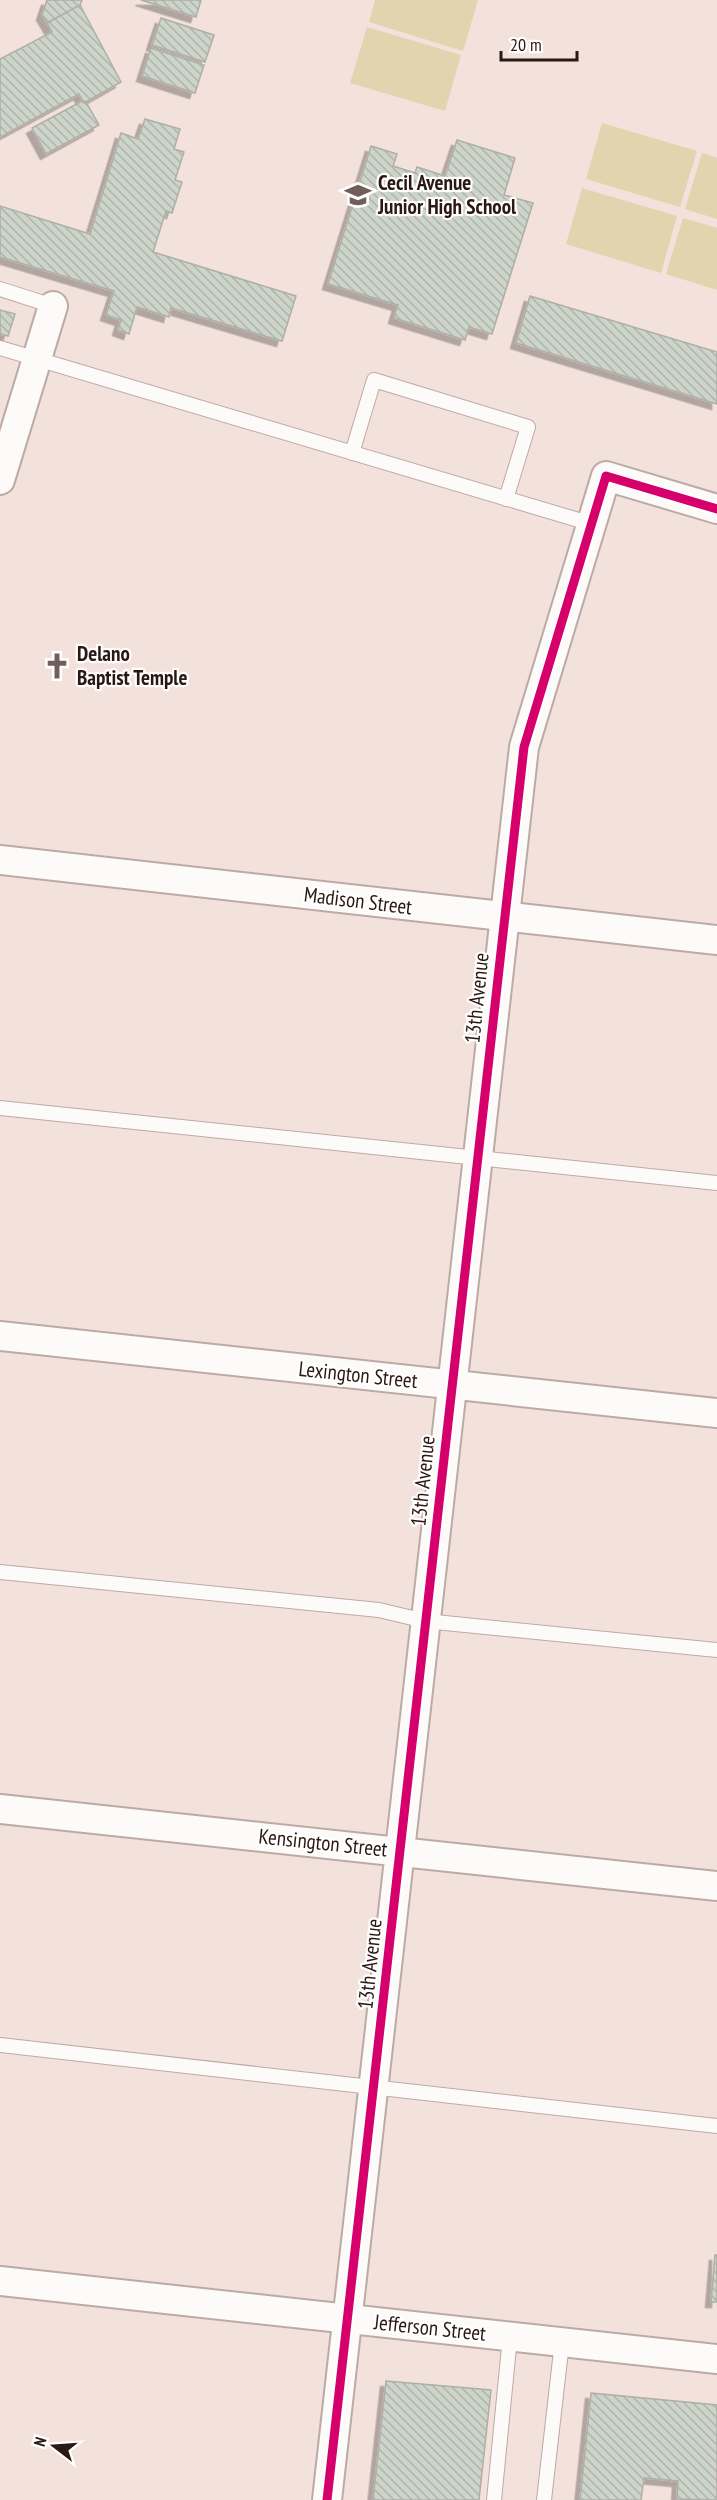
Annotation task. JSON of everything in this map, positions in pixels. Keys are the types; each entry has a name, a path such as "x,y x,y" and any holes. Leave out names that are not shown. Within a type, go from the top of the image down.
{"street":[{"path":"0,480 7,429 37,360 53,306"},
{"name":"13th Avenue","path":"327,2500 524,747 606,476 717,509"},
{"name":"Madison Street","path":"0,860 717,940"},
{"name":"Lexington Street","path":"0,1336 717,1413"},
{"name":"Kensington Street","path":"0,1809 717,1886"},
{"name":"Jefferson Street","path":"0,2281 717,2359"}],"lane":[{"path":"0,289 53,306"},
{"path":"5,350 592,524"},
{"path":"352,453 374,380 528,427 506,499"},
{"path":"0,1108 717,1183"},
{"path":"0,1572 379,1610 425,1621 717,1650"},
{"path":"0,2045 717,2126"},
{"path":"494,2500 510,2337"},
{"path":"544,2500 562,2342"}],"shaded area":[{"path":"375,0 478,0 463,51 369,22"},
{"path":"367,27 461,55 445,111 350,83"},
{"path":"602,123 697,151 680,207 586,179"},
{"path":"702,153 717,158 717,219 685,209"},
{"path":"582,188 677,216 661,273 566,244"},
{"path":"683,218 717,228 717,290 666,274"}],"building":[{"path":"47,0 82,0 80,5 47,23 42,15"},
{"path":"141,0 201,0 196,17"},
{"path":"80,5 121,82 84,103 79,94 0,137 0,59 52,32 47,23"},
{"path":"161,18 214,35 205,62 152,45"},
{"path":"151,48 204,65 195,93 142,76"},
{"path":"82,101 86,102 99,125 46,154 32,128"},
{"path":"145,119 180,129 174,149 184,152 175,180 182,182 172,213 166,211 153,252 296,296 282,341 171,308 169,317 137,307 129,334 118,330 121,320 106,315 114,291 0,257 0,206 90,234 121,133 138,139"},
{"path":"457,140 515,158 504,195 533,203 492,334 469,327 465,340 394,318 398,305 328,284 371,146 397,154 393,166 415,173 417,167 445,176"},
{"path":"530,296 717,352 717,404 516,343"},
{"path":"0,310 15,314 8,336 0,334"},
{"path":"715,2255 717,2255 717,2302 711,2302"},
{"path":"386,2381 491,2390 479,2500 373,2500"},
{"path":"591,2393 717,2405 717,2500 677,2499 678,2481 644,2478 641,2500 580,2500"}],"cycle path":[{"path":"327,2500 524,747 606,476 717,509"}],"place":[{"name":"Cecil Avenue Junior High School","path":"358,195"},
{"name":"Delano Baptist Temple","path":"57,666"}]}
